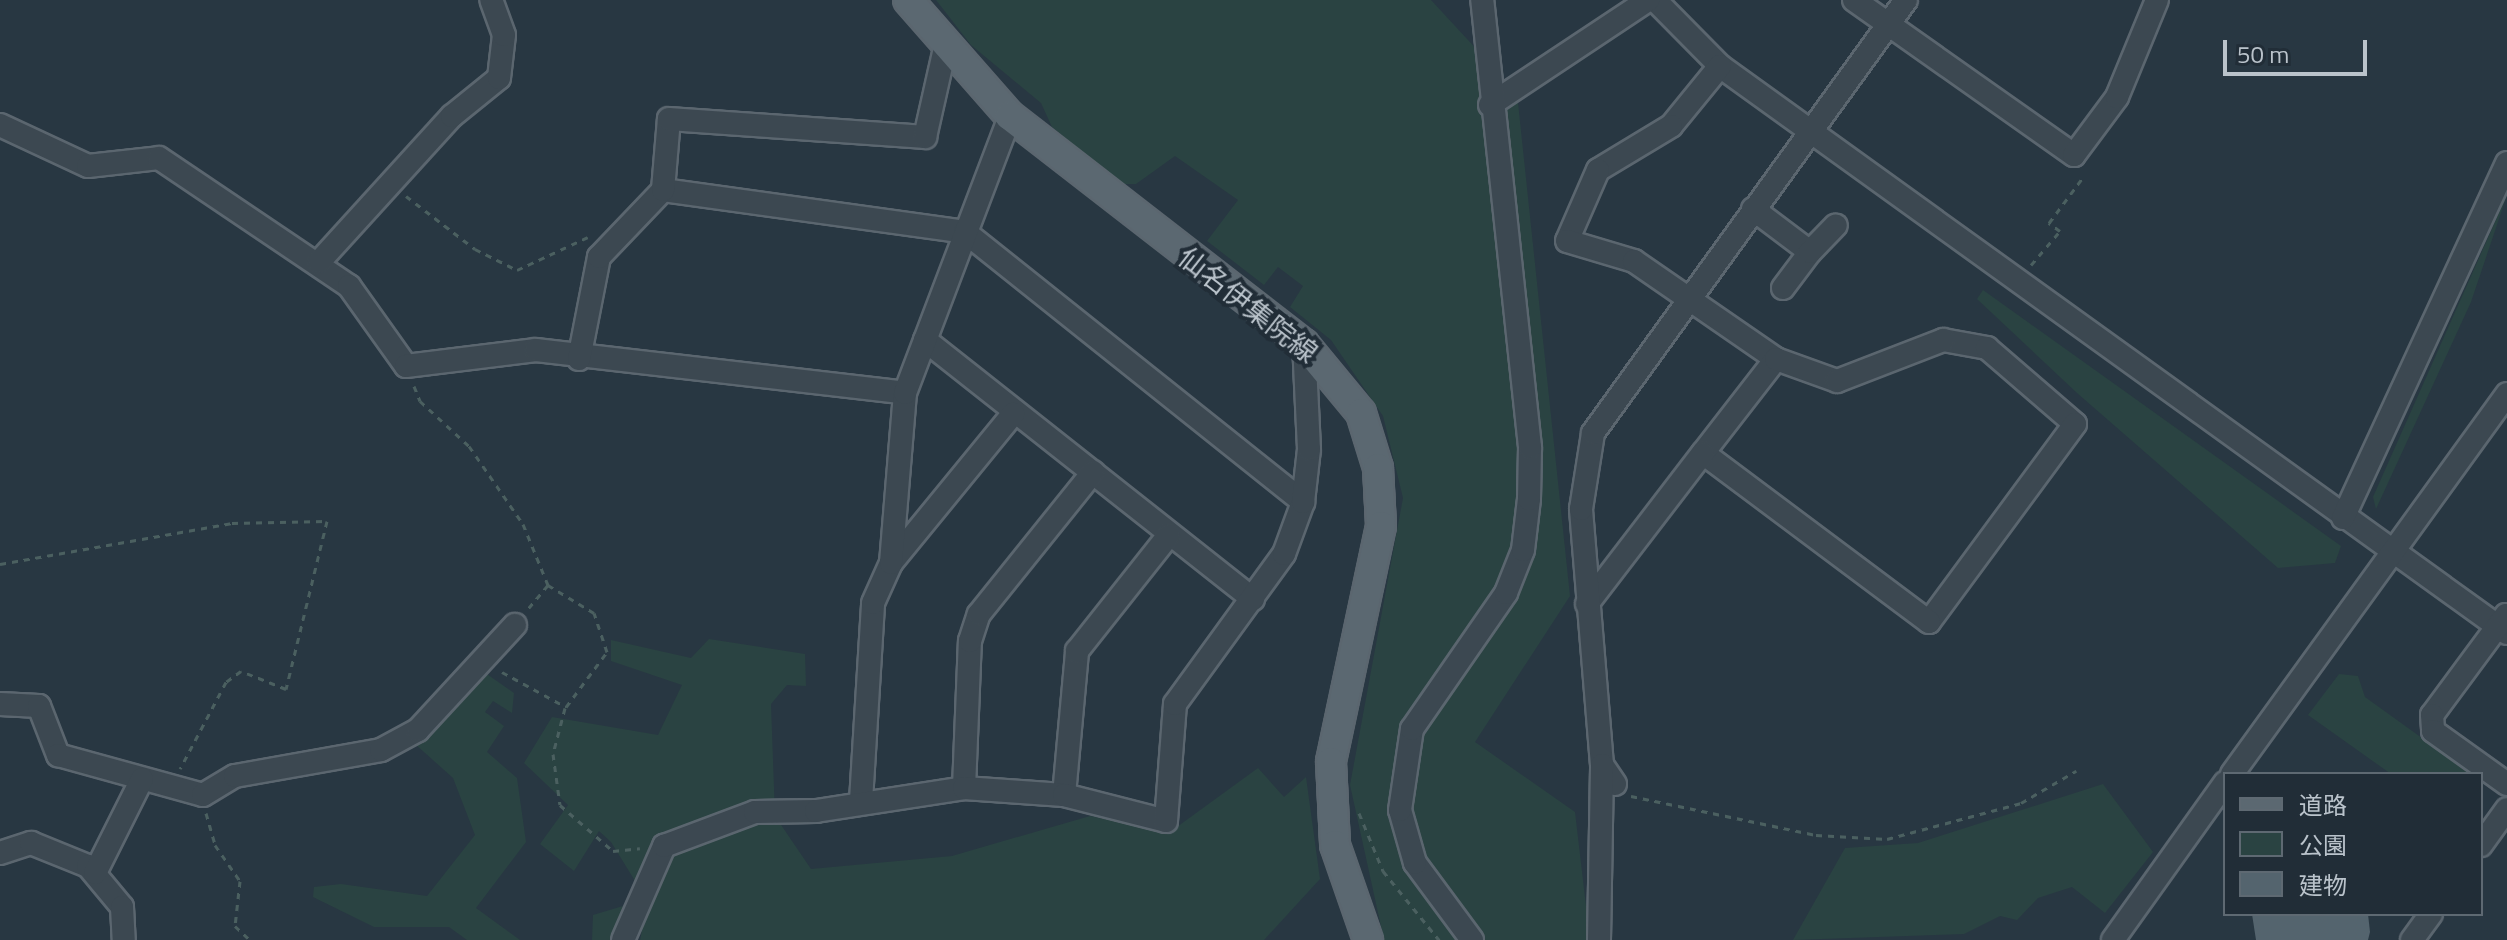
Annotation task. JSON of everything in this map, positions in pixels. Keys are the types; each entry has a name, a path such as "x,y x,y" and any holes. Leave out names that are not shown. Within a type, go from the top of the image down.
{"main road":[{"name":"仙名伊集院線","path":"908,0 945,48 1010,116 1304,344 1361,413 1378,468 1375,565 1331,762 1335,845 1368,940"}],"street":[{"path":"319,262 452,116 499,78 504,35 491,0"},
{"path":"1472,940 1415,863 1400,810 1412,729 1506,593 1523,550 1530,447 1490,105 1482,0"},
{"path":"1490,105 1648,0"},
{"path":"1655,0 1720,66 2390,552 2504,625 2432,715 2433,731 2507,784"},
{"path":"1854,0 2074,155 2117,97 2157,0"},
{"path":"1599,940 1602,765 1587,604 1583,461 1593,433 1688,296 1906,0"},
{"path":"579,359 599,257 663,190 669,119 925,137 945,48"},
{"path":"1703,453 1929,622 2075,424 1987,348 1943,340 1837,381 1776,359 1634,261 1567,241 1598,170 1671,126 1720,66"},
{"path":"891,563 905,393 1010,116"},
{"path":"0,125 88,166 159,158 319,262 362,300 406,366 536,350 579,359 905,393"},
{"path":"2343,518 2507,163"},
{"path":"663,190 965,232 1303,502"},
{"path":"1753,209 1810,252"},
{"path":"1783,288 1810,252 1836,225"},
{"path":"925,340 1013,414 1093,472 1253,599"},
{"path":"623,940 664,846 755,812 816,811 861,801 964,788 1064,795 1166,821 1175,704 1284,554 1303,502 1309,449 1304,344"},
{"path":"1587,604 1776,359"},
{"path":"2233,772 2507,394"},
{"path":"861,801 873,603 891,563 1013,414"},
{"path":"964,788 970,641 979,614 1093,472"},
{"path":"1064,795 1077,651 1169,535"},
{"path":"0,704 39,706 58,755 169,790 203,795 235,776 381,750 418,730 515,625"},
{"path":"1602,765 1615,784"},
{"path":"95,873 142,779"},
{"path":"2113,940 2223,786"},
{"path":"2483,842 2507,809"},
{"path":"0,853 42,845 95,873 122,907 124,940"},
{"path":"2412,940 2430,916"}],"path":[{"path":"2033,263 2060,231 2049,223 2084,176"},
{"path":"391,184 475,249 517,270 600,231"},
{"path":"406,366 420,401 469,446 523,524 548,585 594,613 607,652 566,707 553,754 560,805 613,851 664,846"},
{"path":"0,564 232,523 327,521 286,689 241,671 226,682 169,790"},
{"path":"515,625 548,585"},
{"path":"483,662 566,707"},
{"path":"1615,784 1640,803 1816,835 1887,839 2021,803 2076,771"},
{"path":"203,795 215,845 240,881 235,926 250,940"},
{"path":"1352,800 1383,871 1439,940"}],"green space":[{"path":"936,0 1431,0 1517,93 1570,596 1475,742 1575,812 1590,940 1384,940 1350,785 1403,498 1383,416 1331,340 1290,307 1303,286 1278,267 1264,285 1207,241 1238,200 1175,156 1136,184 1122,184 1052,127 1041,103 971,45"},
{"path":"2507,195 2471,302 2376,509 2373,497"},
{"path":"1983,290 2341,546 2335,563 2278,568 2077,393 1977,299"},
{"path":"709,639 805,654 806,686 787,685 771,704 775,816 811,869 952,856 1090,816 1170,832 1258,768 1284,797 1306,777 1320,879 1264,940 640,940 648,902 611,842 599,831 574,871 540,844 568,805 524,763 552,717 658,735 682,685 611,661 611,640 691,658"},
{"path":"484,672 514,693 512,713 493,701 485,712 504,726 487,752 517,778 526,842 476,908 520,940 467,940 449,927 374,927 313,897 314,887 341,884 427,896 475,835 453,778 415,744"},
{"path":"2339,674 2358,676 2365,697 2469,772 2388,772 2308,715"},
{"path":"2103,784 2153,852 2105,913 2072,887 2038,898 2017,920 2000,916 1964,934 1793,940 1845,848 1918,843"},
{"path":"623,906 613,940 592,940 593,915"}],"building":[{"path":"2252,916 2368,916 2368,940 2256,940"}]}
